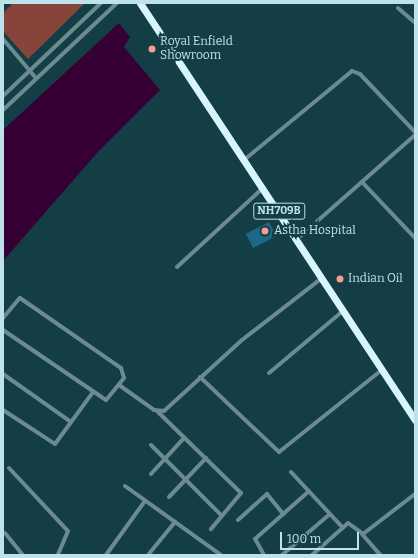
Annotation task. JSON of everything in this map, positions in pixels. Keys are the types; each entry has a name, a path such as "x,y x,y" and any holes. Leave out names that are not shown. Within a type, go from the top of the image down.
{"highway":[{"name":"NH709B","path":"141,3 323,277 415,420"}],"street":[{"path":"3,96 101,3"},
{"path":"3,110 117,3"},
{"path":"398,8 415,23"},
{"path":"3,39 36,78"},
{"path":"244,160 352,71 360,74 415,132"},
{"path":"297,239 415,135"},
{"path":"362,182 415,238"},
{"path":"177,267 263,188"},
{"path":"158,412 166,409 200,377 323,277"},
{"path":"3,318 20,298 121,368 125,374 119,385 108,399 93,392 3,330"},
{"path":"269,373 344,310"},
{"path":"200,377 279,452 383,369"},
{"path":"3,382 5,376 71,422"},
{"path":"119,385 158,412 240,493 211,529"},
{"path":"3,410 52,444 71,422 93,392"},
{"path":"150,474 184,438"},
{"path":"151,445 222,516"},
{"path":"169,497 206,458"},
{"path":"9,468 68,531 60,554"},
{"path":"291,472 343,528"},
{"path":"125,486 221,555"},
{"path":"264,555 254,541 309,492"},
{"path":"238,520 267,494 283,514"},
{"path":"362,534 415,494"},
{"path":"106,555 145,501"},
{"path":"282,555 330,514"},
{"path":"150,554 174,522"},
{"path":"312,555 350,523 362,534 378,554"},
{"path":"5,533 23,555"}],"shaded area":[{"path":"13,3 85,3 28,59 3,31 3,13"},
{"path":"119,23 130,37 124,47 160,90 97,153 3,261 3,130"}],"building":[{"path":"269,222 276,236 253,248 246,234"}],"place":[{"name":"Royal Enfield Showroom","path":"152,49"},
{"name":"Astha Hospital","path":"265,231"},
{"name":"Indian Oil","path":"340,279"}]}
